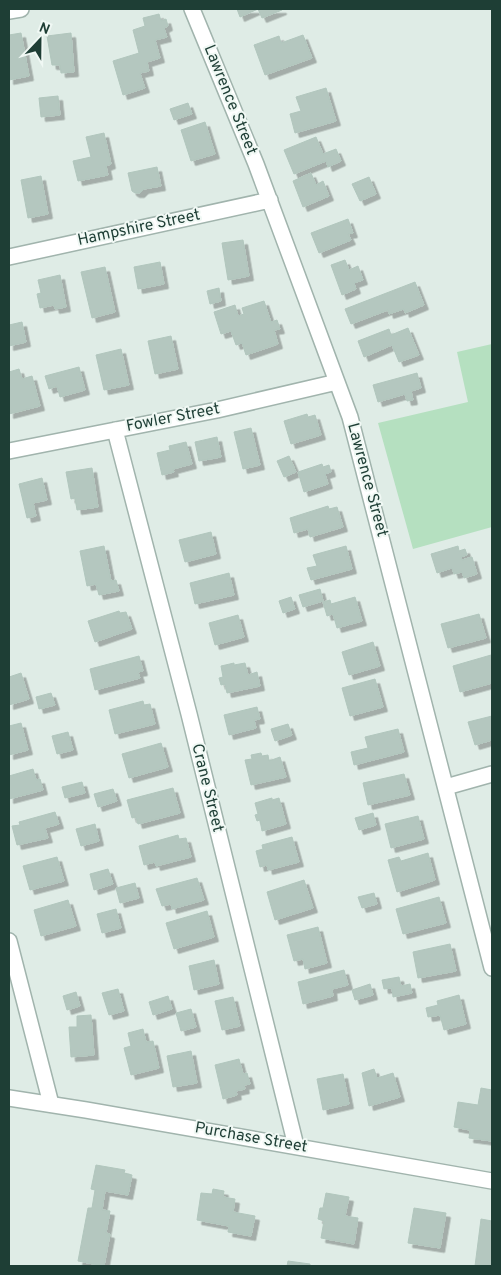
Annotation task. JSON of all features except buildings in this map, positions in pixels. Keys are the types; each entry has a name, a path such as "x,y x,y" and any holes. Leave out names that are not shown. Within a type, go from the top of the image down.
{"street":[{"path":"9,11 21,9"},
{"name":"Lawrence Street","path":"192,9 270,200 350,417 492,968"},
{"name":"Hampshire Street","path":"9,257 270,200"},
{"name":"Fowler Street","path":"9,451 217,410 337,382"},
{"name":"Crane Street","path":"115,430 189,714 296,1146"},
{"path":"446,787 492,774"},
{"path":"9,942 51,1104"},
{"name":"Purchase Street","path":"9,1098 492,1181"}],"green space":[{"path":"492,344 492,527 413,549 378,423 468,402 457,352"}]}
